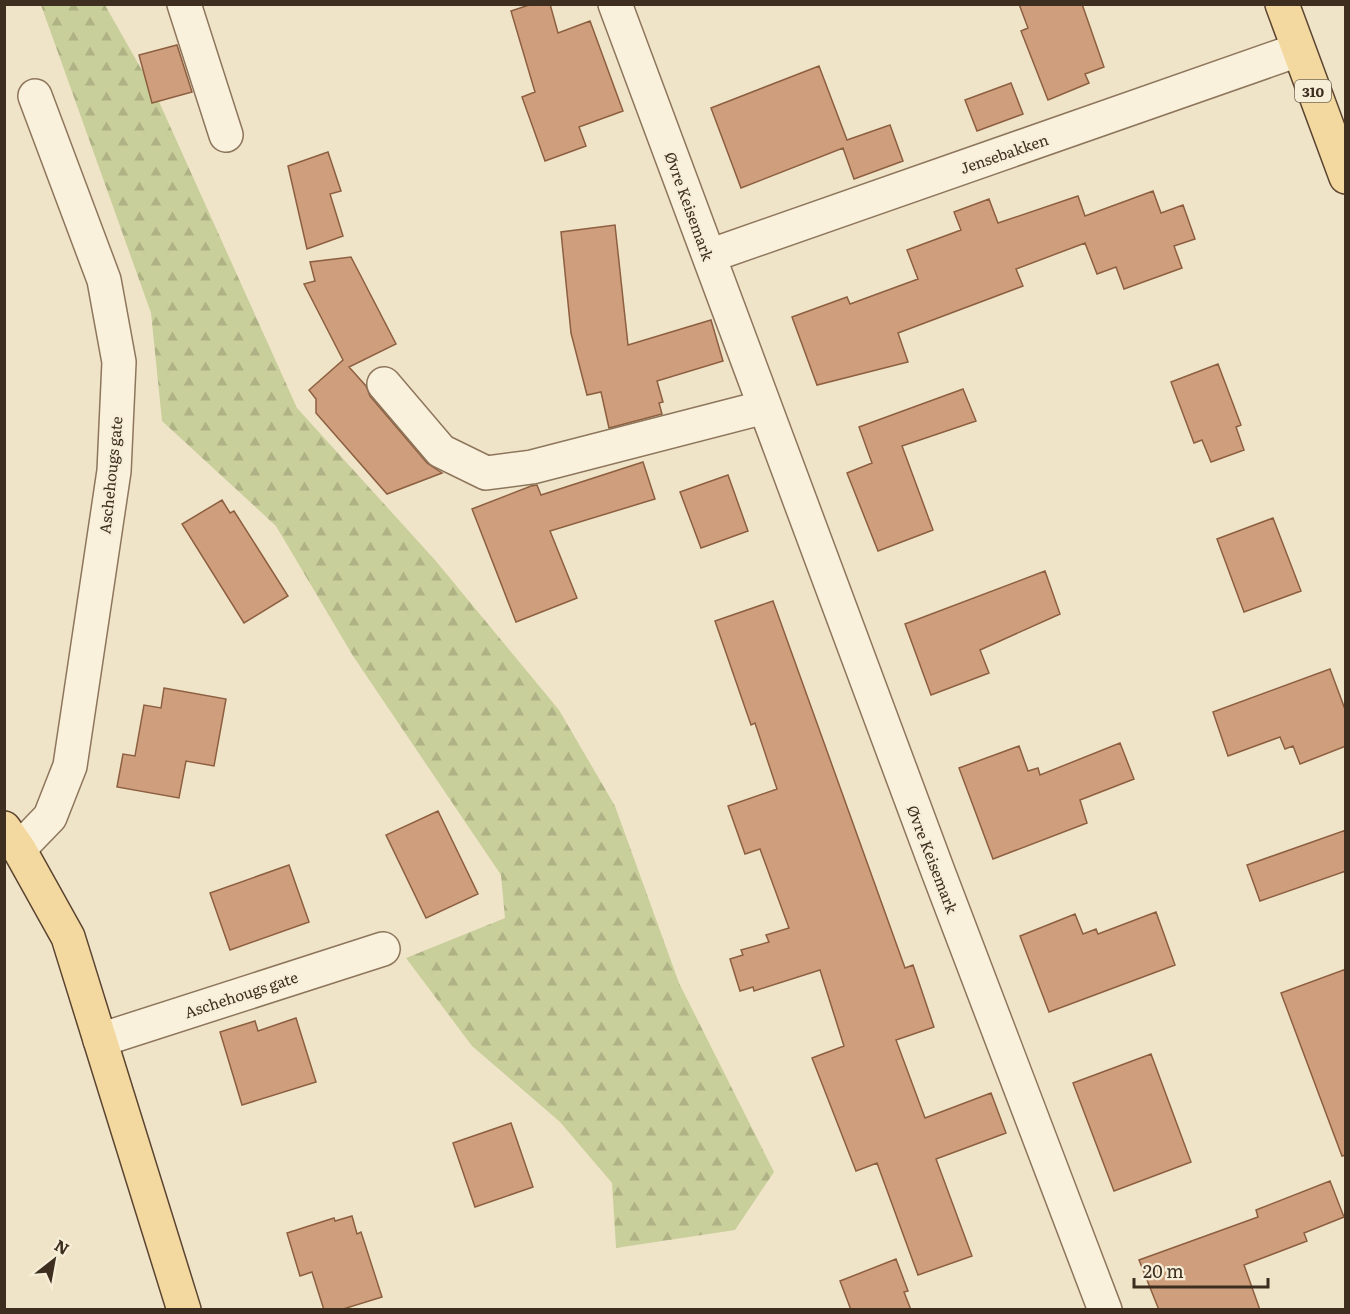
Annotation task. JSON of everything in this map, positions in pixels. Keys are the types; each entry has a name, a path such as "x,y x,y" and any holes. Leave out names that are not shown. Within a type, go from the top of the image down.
{"main road":[{"name":"310","path":"1282,4 1346,177"},
{"name":"Aschehougs gate","path":"12,839 68,937 184,1310"}],"street":[{"path":"184,4 226,135"},
{"name":"Øvre Keisemark","path":"615,4 1106,1310"},
{"name":"Jensebakken","path":"709,256 1298,51"},
{"name":"Aschehougs gate","path":"12,839 50,817 70,766 114,471 119,362 104,280 35,96"},
{"path":"384,384 441,451 486,472 532,467 765,407"},
{"name":"Aschehougs gate","path":"100,1040 383,949"}],"green space":[{"path":"41,5 105,5 156,95 297,408 435,560 559,710 615,806 679,983 774,1172 735,1230 616,1248 612,1183 560,1122 472,1046 406,958 505,918 501,875 353,656 276,526 162,421 151,313"}],"building":[{"path":"532,4 550,4 558,33 590,21 623,111 579,127 586,146 545,161 522,97 535,92 511,11"},
{"path":"1019,4 1082,4 1104,67 1085,74 1089,83 1048,100 1021,31 1028,28"},
{"path":"177,45 192,92 152,103 139,55"},
{"path":"819,66 847,140 890,125 903,161 854,179 843,148 741,188 711,108"},
{"path":"1011,83 1023,114 977,131 965,100"},
{"path":"328,152 341,191 330,194 343,236 307,249 288,166"},
{"path":"1153,191 1161,213 1183,205 1195,239 1174,246 1182,268 1124,289 1116,267 1097,274 1085,243 1016,269 1023,286 898,333 908,362 817,385 792,317 847,297 850,304 918,279 907,250 961,230 954,212 989,199 998,223 1078,196 1085,216"},
{"path":"615,225 628,345 711,320 723,361 657,381 663,402 659,403 662,414 609,428 601,392 587,395 571,333 561,232"},
{"path":"351,257 396,344 349,367 366,386 370,396 427,463 442,473 387,494 316,413 316,399 309,390 343,360 304,284 315,281 310,262"},
{"path":"1218,364 1241,425 1236,427 1244,450 1211,462 1202,440 1194,443 1171,382"},
{"path":"963,389 976,421 902,446 933,530 878,551 847,473 872,463 859,427"},
{"path":"643,462 655,499 550,531 577,598 516,622 472,509 531,486 537,485 541,495"},
{"path":"728,475 748,531 701,548 680,492"},
{"path":"222,500 230,513 234,511 288,596 244,623 182,524"},
{"path":"1273,518 1301,591 1244,612 1217,539"},
{"path":"1045,571 1060,614 980,650 989,673 931,695 905,624"},
{"path":"773,601 905,968 913,965 934,1027 896,1040 925,1118 991,1093 1006,1133 936,1159 972,1256 918,1275 877,1163 856,1171 812,1058 844,1046 820,970 754,991 753,987 740,991 730,959 743,955 741,950 769,942 766,935 789,928 760,849 745,854 728,806 777,789 755,723 751,725 715,621"},
{"path":"1330,669 1346,712 1346,746 1300,764 1293,746 1285,749 1280,737 1228,756 1213,712"},
{"path":"164,688 226,699 214,766 186,761 179,798 117,787 123,754 135,756 144,705 161,708"},
{"path":"1120,743 1134,779 1080,800 1087,823 993,859 959,768 1019,746 1028,771 1038,768 1040,775"},
{"path":"438,811 478,894 426,918 386,835"},
{"path":"1346,830 1346,871 1260,901 1247,865"},
{"path":"289,865 309,922 230,950 210,893"},
{"path":"1156,912 1175,965 1049,1012 1020,936 1075,914 1083,934 1096,929 1098,934"},
{"path":"1346,969 1346,1155 1342,1156 1281,993"},
{"path":"296,1018 316,1082 242,1105 220,1032 255,1021 258,1031"},
{"path":"1151,1054 1191,1162 1114,1191 1073,1083"},
{"path":"511,1123 533,1187 475,1207 453,1143"},
{"path":"1330,1181 1344,1217 1304,1233 1307,1241 1244,1265 1260,1310 1159,1310 1139,1260 1258,1217 1256,1210"},
{"path":"352,1216 357,1234 361,1232 382,1297 340,1310 324,1310 312,1272 300,1276 287,1233 334,1218 335,1221"},
{"path":"896,1259 908,1291 904,1292 911,1310 851,1310 840,1281"}]}
